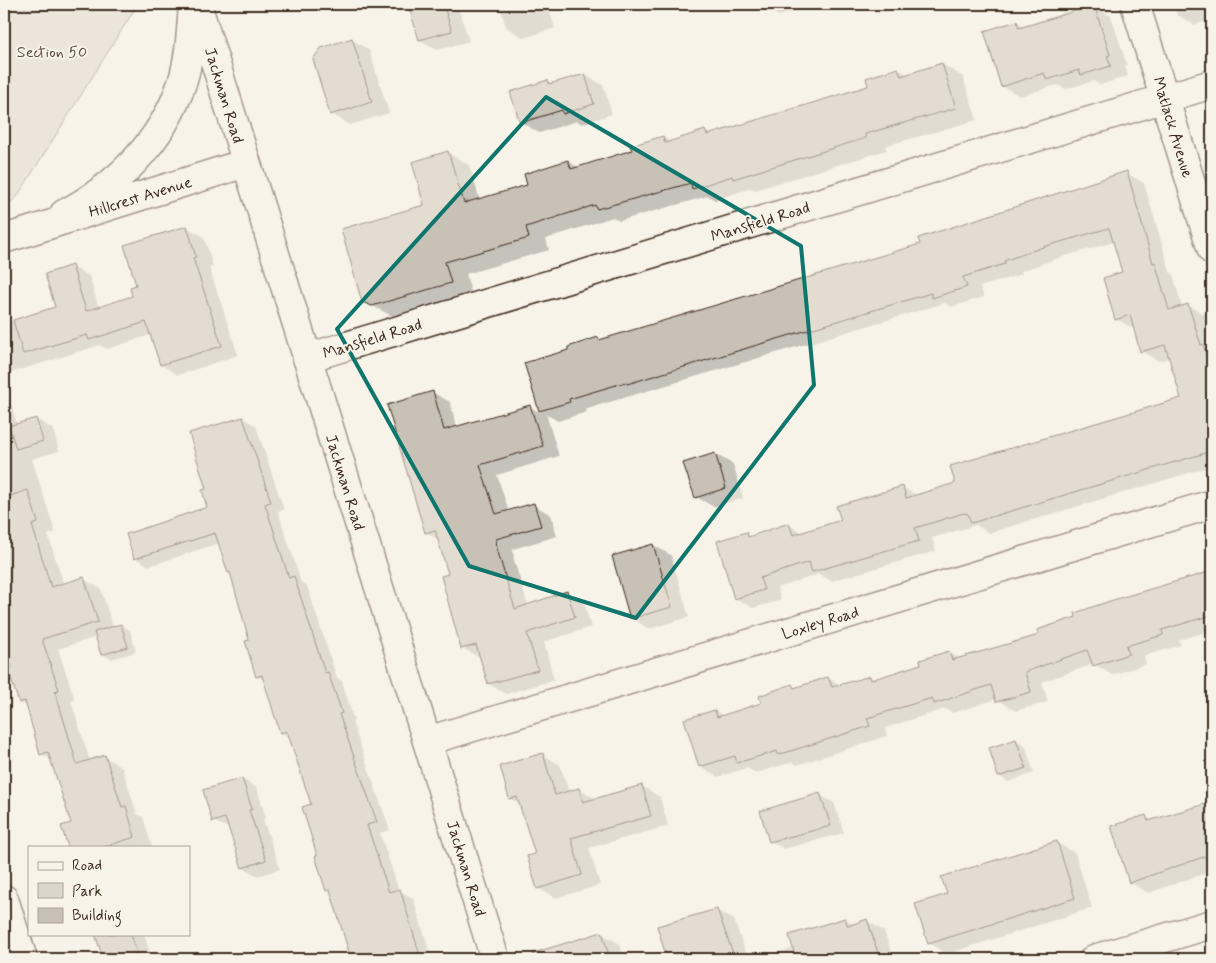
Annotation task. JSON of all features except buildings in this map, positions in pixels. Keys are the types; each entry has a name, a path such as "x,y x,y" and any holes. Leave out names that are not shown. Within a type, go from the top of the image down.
{"street":[{"name":"Hillcrest Avenue","path":"33,230 92,199 137,157 170,115 183,82 190,43 193,4"},
{"name":"Jackman Road","path":"197,4 495,959"},
{"name":"Matlack Avenue","path":"1135,4 1212,250"},
{"name":"Mansfield Road","path":"307,358 1212,84"},
{"name":"Hillcrest Avenue","path":"4,239 246,163"},
{"name":"Loxley Road","path":"427,741 1212,504"},
{"path":"4,898 23,959"},
{"path":"1094,959 1212,924"}],"highlighted area":[{"path":"546,97 801,246 814,385 636,618 469,566 337,329"}],"green space":[{"name":"Section 50","path":"4,4 138,4 17,197 4,208"}]}
